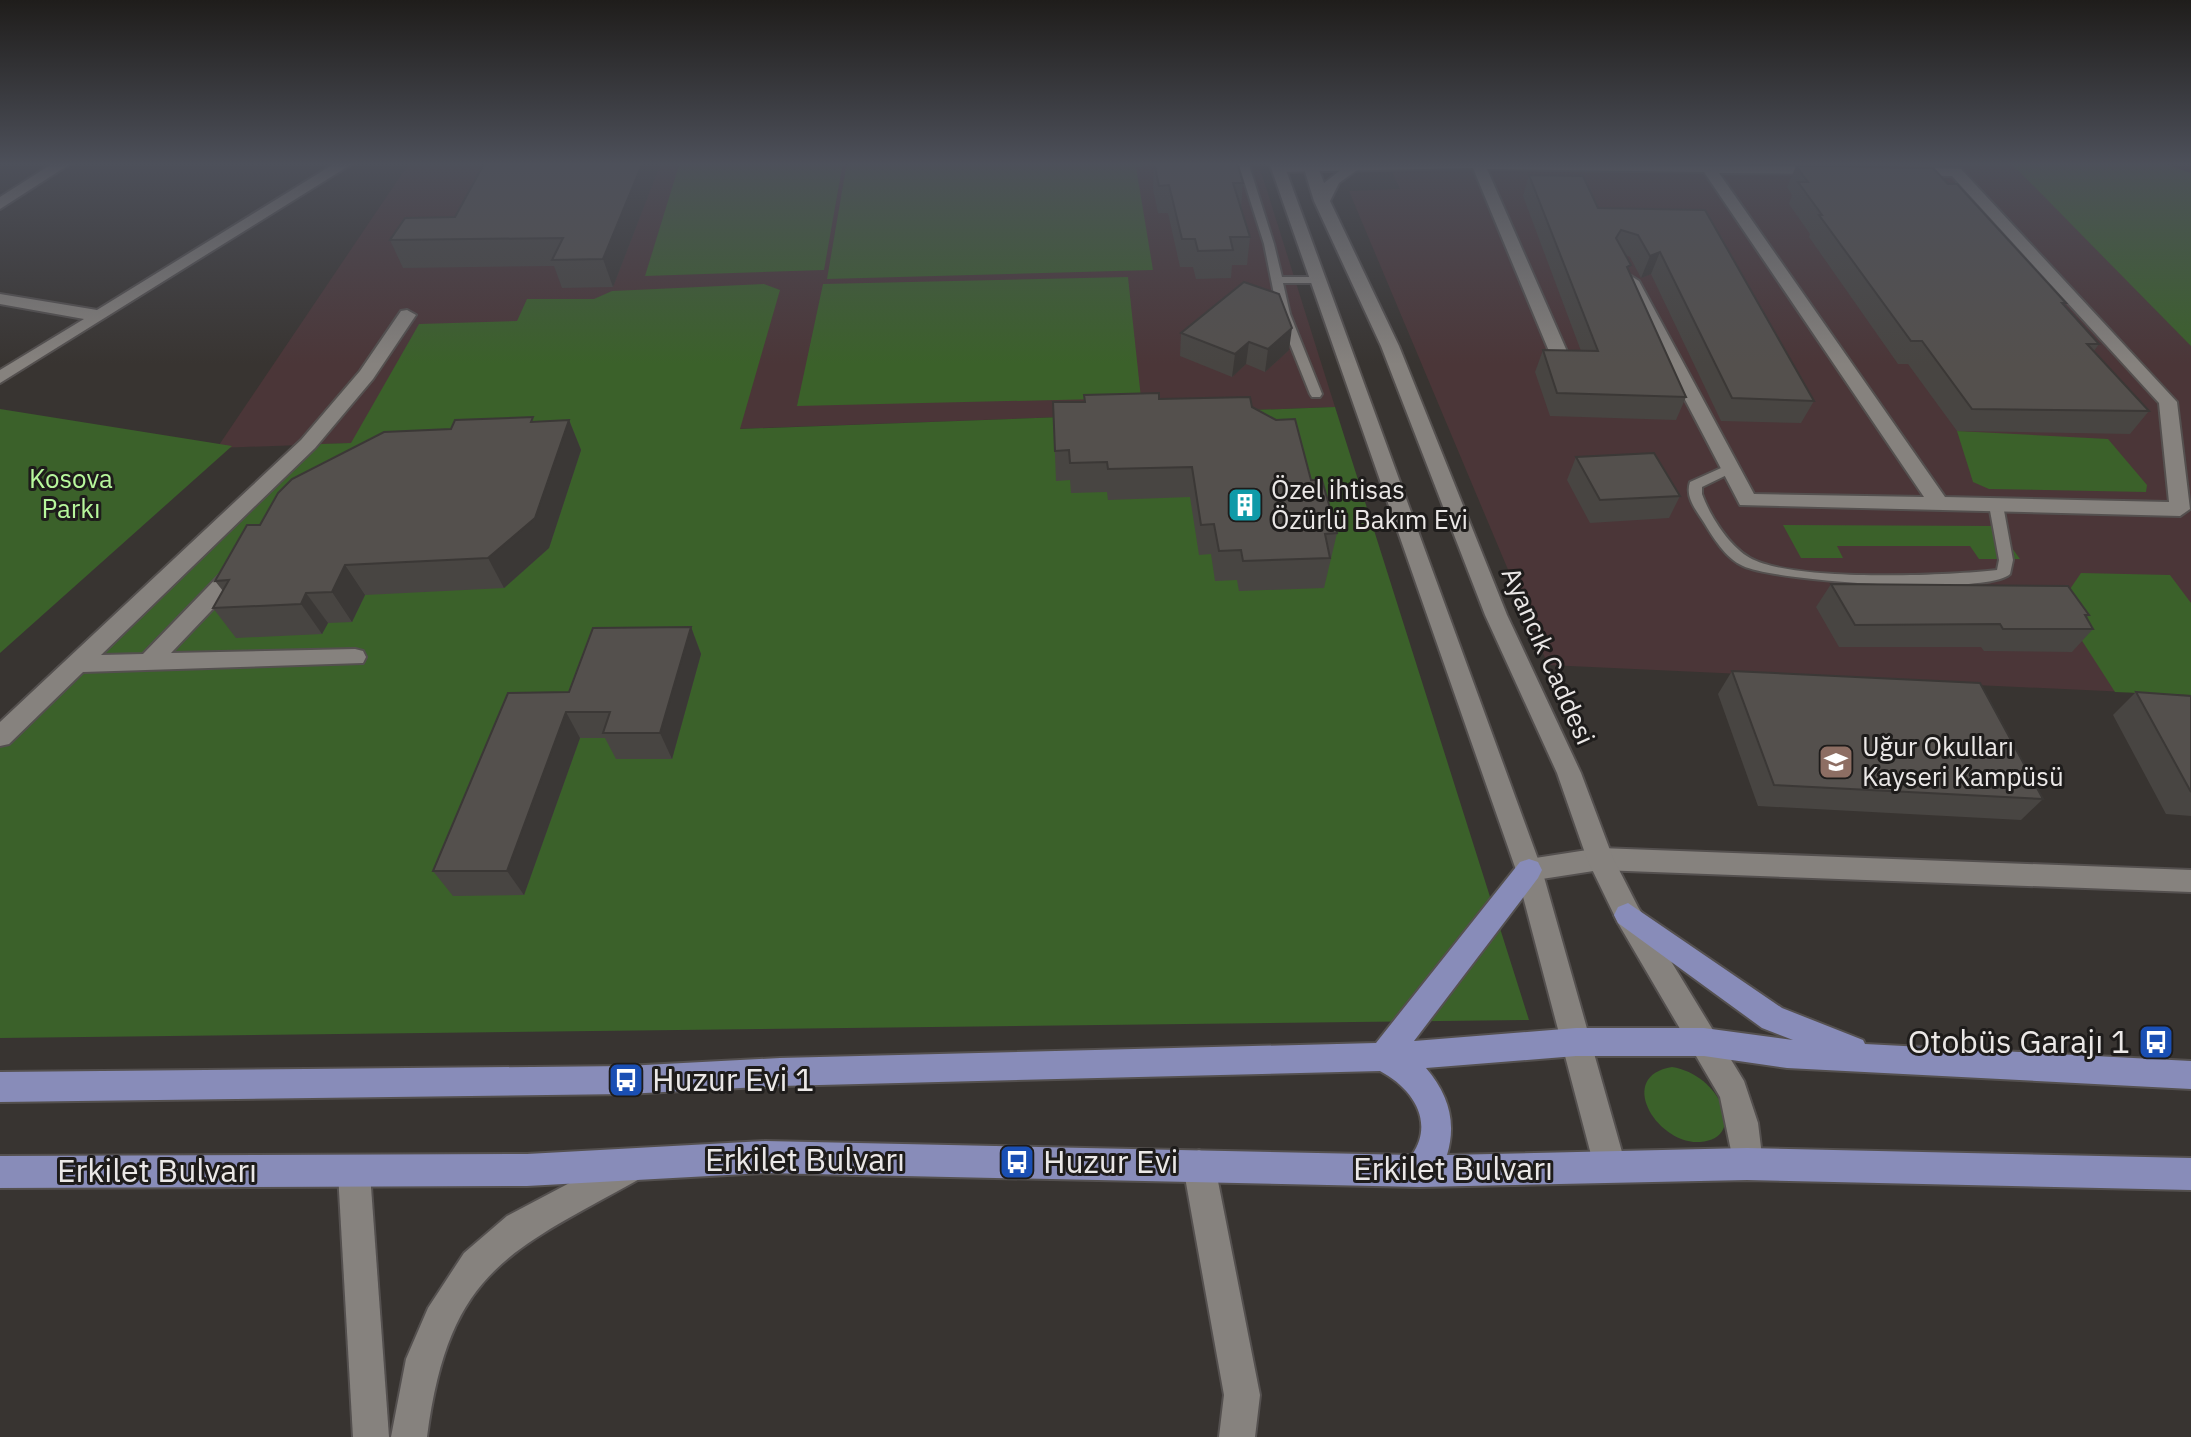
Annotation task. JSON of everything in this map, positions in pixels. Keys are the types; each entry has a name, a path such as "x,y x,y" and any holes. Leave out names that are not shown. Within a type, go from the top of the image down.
{"main road":[{"path":"1383,1057 1529,870"},
{"path":"1628,915 1772,1018 1874,1058"},
{"path":"0,1087 626,1080 780,1072 1383,1057 1576,1042 1704,1042 1787,1054 2191,1075"},
{"path":"1383,1057 1415,1075 1435,1106 1437,1142 1431,1158 1420,1171"},
{"name":"Erkilet Bulvarı","path":"0,1172 527,1170 641,1161 765,1157 1420,1171 1747,1164"},
{"path":"1747,1164 2191,1174"}],"street":[{"path":"5,370 240,229"},
{"path":"1300,229 1529,870 1610,1166"},
{"name":"Ayancık Caddesi","path":"1336,229 1390,346 1496,615 1569,773 1600,859 1628,915 1733,1091 1743,1123 1747,1164"},
{"path":"1506,229 1560,356"},
{"path":"1750,229 1939,504"},
{"path":"1619,258 1747,500 2180,509 2168,402 2009,229"},
{"path":"0,299 99,316"},
{"path":"0,737 308,444 367,375 407,315"},
{"path":"149,662 259,548"},
{"path":"76,664 355,657"},
{"path":"1529,870 1600,859 2191,881"},
{"path":"409,1437 418,1377 427,1349 453,1298 476,1266 502,1239 641,1161"},
{"path":"1199,1166 1242,1395 1237,1437"},
{"path":"354,1173 371,1437"}],"lane":[{"path":"1262,229 1284,314 1316,394"},
{"path":"1277,280 1318,280"},
{"path":"1730,468 1695,485 1700,504 1737,556 1790,573 1847,578 2003,574 2006,560 1996,505"}],"shaded area":[{"path":"365,229 1279,229 1335,407 217,448"},
{"path":"1365,229 2191,229 2191,695 1548,665"}],"green space":[{"path":"659,229 831,229 824,270 645,276"},
{"path":"836,229 1146,229 1153,270 827,279"},
{"path":"2076,229 2191,229 2191,346"},
{"path":"1128,277 1141,398 797,406 823,284"},
{"path":"764,284 780,290 740,429 1335,407 1529,1020 0,1038 0,748 321,444 351,443 419,324 517,321 527,299 594,299 612,291"},
{"name":"Kosova Parkı","path":"0,409 232,446 0,653"},
{"path":"1957,431 2108,439 2147,485 2146,492 1989,489 1973,482"},
{"path":"1783,525 1996,526 2020,559 1979,559 1970,546 1837,546 1843,558 1801,558"},
{"path":"2081,573 2170,575 2191,603 2191,695 2115,692 2059,605"},
{"path":"1672,1067 1689,1072 1703,1081 1722,1106 1725,1118 1723,1130 1715,1138 1700,1142 1684,1140 1669,1133 1648,1109 1644,1095 1646,1083 1655,1073"}],"building":[{"path":"397,229 615,229 603,259 552,260 563,238 390,240"},
{"path":"1180,229 1248,229 1250,237 1230,237 1233,250 1198,251 1195,239 1182,239"},
{"path":"1550,229 1716,229 1814,401 1732,398 1660,252 1650,256 1638,235 1621,230 1616,238 1631,265 1627,267 1686,397 1557,393 1543,350 1598,351"},
{"path":"1829,229 1998,229 2099,344 2087,344 2149,411 1972,409 1922,341 1911,341"},
{"path":"1244,282 1279,294 1292,328 1268,349 1249,342 1235,354 1181,333"},
{"name":"Özel ihtisas Özürlü Bakım Evi","path":"1159,393 1159,399 1250,397 1252,407 1276,420 1295,419 1311,480 1322,480 1337,533 1325,534 1330,558 1243,561 1241,550 1219,551 1214,524 1201,525 1192,467 1108,469 1107,462 1070,463 1069,450 1055,451 1053,402 1085,402 1084,395"},
{"path":"533,417 531,422 569,420 535,518 488,558 345,565 332,592 306,593 301,604 213,608 229,580 215,581 247,525 260,525 278,493 292,479 384,432 451,429 455,420"},
{"path":"1654,453 1680,496 1600,500 1576,457"},
{"path":"1831,584 2068,586 2089,615 2085,615 2093,629 2003,629 2000,624 1855,625"},
{"path":"691,627 660,733 603,733 610,712 566,712 507,871 433,871 508,693 569,692 593,628"},
{"path":"1732,671 1980,683 2043,799 1774,785"},
{"path":"2136,692 2191,696 2191,792"}],"place":[{"name":"Özel ihtisas Özürlü Bakım Evi","path":"1245,505"},
{"name":"Uğur Okulları Kayseri Kampüsü","path":"1836,762"},
{"name":"Otobüs Garajı 1","path":"2156,1042"},
{"name":"Huzur Evi 1","path":"626,1080"},
{"name":"Huzur Evi","path":"1017,1162"}]}
